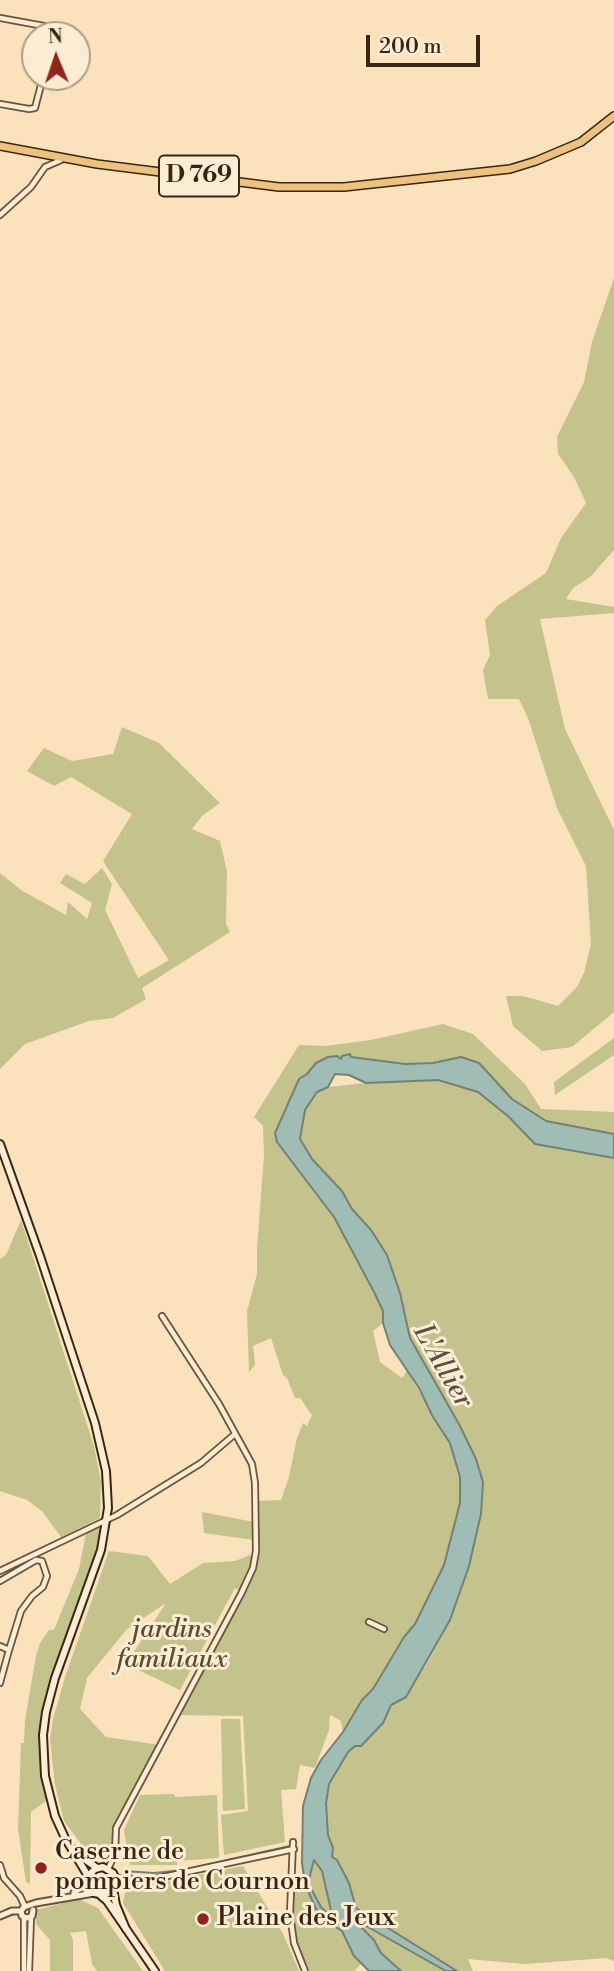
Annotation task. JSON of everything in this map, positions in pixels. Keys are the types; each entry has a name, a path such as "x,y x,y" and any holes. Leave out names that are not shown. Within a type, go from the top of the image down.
{"main road":[{"name":"D 769","path":"0,146 65,159 279,187 344,187 510,169 581,142 614,116"},
{"path":"0,1144 37,1244 95,1423 105,1462 108,1491 107,1520 95,1569 55,1678 44,1727 48,1793 60,1827 97,1895 107,1902 155,1971"},
{"path":"73,1850 97,1868 108,1869 114,1875 116,1905 126,1929"},
{"path":"88,1879 97,1868"},
{"path":"97,1895 108,1894 114,1889"}],"street":[{"path":"0,18 21,22"},
{"path":"0,104 35,108 39,91"},
{"path":"1,214 31,187 45,167 65,159"},
{"path":"108,1869 115,1854 116,1828 253,1568 257,1522 254,1470 219,1404 162,1316"},
{"path":"0,1572 107,1520 201,1462 235,1434"},
{"path":"0,1581 36,1560 42,1561 47,1576 43,1587 21,1611 0,1683"},
{"path":"369,1622 384,1629"},
{"path":"0,1646 9,1650"},
{"path":"293,1842 291,1921 294,1943 305,1971"},
{"path":"275,1855 294,1849"},
{"path":"114,1875 118,1878 149,1880 283,1854 293,1861"},
{"path":"0,1865 4,1878 20,1896 27,1912 26,1971"},
{"path":"0,1916 12,1911 27,1912 42,1902 78,1892 88,1879"},
{"path":"64,1897 97,1895"}],"green space":[{"path":"614,278 614,550 590,577 573,588 566,599 614,607 614,613 540,619 565,729 614,830 614,1012 572,1047 542,1051 513,1026 506,996 523,996 558,1006 577,987 584,973 591,944 586,866 557,808 528,718 519,699 488,699 483,670 490,655 485,620 497,606 546,573 561,538 586,503 574,477 558,454 557,437 584,382 592,342"},
{"path":"122,727 159,743 220,803 202,816 192,829 220,841 227,872 226,924 230,932 142,988 146,999 113,1018 89,1021 25,1044 0,1069 0,873 21,890 66,915 68,902 87,919 92,903 60,883 66,874 85,884 102,868 112,884 105,910 138,978 169,960 103,861 132,814 71,777 54,786 27,771 44,748 72,761 113,754"},
{"name":"jardins familiaux","path":"443,1024 473,1034 525,1084 541,1109 614,1112 614,1134 546,1121 512,1099 479,1063 461,1057 433,1063 405,1064 366,1058 341,1060 337,1056 316,1063 299,1079 275,1133 277,1142 334,1217 383,1311 383,1323 373,1331 380,1362 402,1378 407,1371 450,1443 460,1477 460,1503 444,1565 415,1624 343,1732 341,1721 330,1715 329,1730 315,1768 300,1765 296,1789 281,1790 285,1842 224,1855 221,1815 248,1811 243,1716 177,1715 243,1594 235,1588 180,1690 126,1664 166,1603 127,1629 87,1678 80,1709 106,1737 160,1745 116,1828 110,1859 90,1856 64,1821 55,1785 50,1740 65,1677 109,1551 148,1556 170,1584 203,1563 235,1561 253,1554 254,1540 204,1533 202,1512 254,1522 255,1501 281,1500 297,1438 303,1423 307,1426 312,1415 300,1398 295,1398 287,1378 283,1375 271,1338 253,1346 255,1365 249,1372 247,1311 257,1274 264,1156 263,1126 254,1117 299,1045 325,1046 371,1040"},
{"path":"614,1038 614,1055 555,1095 554,1082"},
{"path":"438,1080 478,1092 509,1117 535,1144 614,1158 614,1961 606,1958 525,1964 468,1959 473,1971 457,1971 356,1908 349,1883 332,1857 326,1803 329,1784 348,1752 383,1724 391,1705 406,1697 429,1660 450,1621 469,1566 481,1514 460,1426 410,1338 400,1293 387,1255 371,1230 352,1209 342,1191 312,1159 300,1138 305,1110 317,1092 328,1087"},
{"path":"21,1220 94,1446 101,1482 100,1518 61,1537 42,1511 27,1500 0,1491 0,1259 6,1255"},
{"path":"97,1527 102,1528 98,1550 47,1696 42,1722 42,1778 47,1800 31,1812 30,1884 26,1882 18,1829 21,1743 24,1743 25,1720 36,1656 40,1643 49,1630 54,1630 79,1569 86,1533"},
{"path":"221,1719 240,1719 245,1809 223,1811"},
{"path":"174,1794 175,1797 217,1795 219,1858 177,1861 177,1865 130,1865 124,1830 140,1795"},
{"path":"314,1860 322,1871 333,1920 321,1907 308,1882"},
{"name":"Plaine des Jeux","path":"243,1866 283,1934 299,1971 165,1971 123,1903 126,1889"},
{"path":"295,1879 305,1884 317,1909 329,1923 342,1931 361,1964 354,1971 310,1971 295,1935 292,1908"},
{"path":"79,1899 98,1908 143,1971 97,1971 92,1964 86,1931 70,1933 73,1940 73,1971 50,1971 50,1940 36,1924 36,1910"},
{"path":"349,1916 446,1971 401,1971 381,1953 374,1940"}],"water":[{"path":"350,1054 351,1057 405,1064 433,1063 461,1057 479,1063 512,1099 546,1121 614,1134 614,1158 535,1144 509,1117 478,1092 438,1080 366,1083 349,1075 335,1074 328,1087 317,1092 305,1110 300,1139 312,1159 342,1191 352,1209 371,1230 387,1255 400,1293 410,1338 460,1426 476,1459 483,1482 481,1514 469,1566 450,1620 406,1697 391,1705 383,1723 361,1746 355,1746 348,1752 329,1784 326,1803 332,1857 337,1860 349,1883 356,1908 457,1971 446,1971 352,1918 374,1940 381,1953 401,1971 369,1971 354,1956 342,1931 329,1923 316,1909 305,1884 302,1863 303,1806 311,1778 415,1624 444,1565 460,1503 460,1477 450,1443 419,1388 390,1345 383,1323 383,1311 374,1292 334,1217 277,1142 275,1133 299,1079 316,1063 328,1057 337,1056 341,1059 342,1056","holes":["314,1860 322,1871 333,1919 321,1907 308,1883"]}],"waterway":[{"path":"123,1871 154,1873 183,1870 290,1846"}],"place":[{"name":"Caserne de pompiers de Cournon","path":"41,1868"},
{"name":"Plaine des Jeux","path":"203,1919"}],"water label":[{"name":"L'Allier","path":"442,1367"}]}
